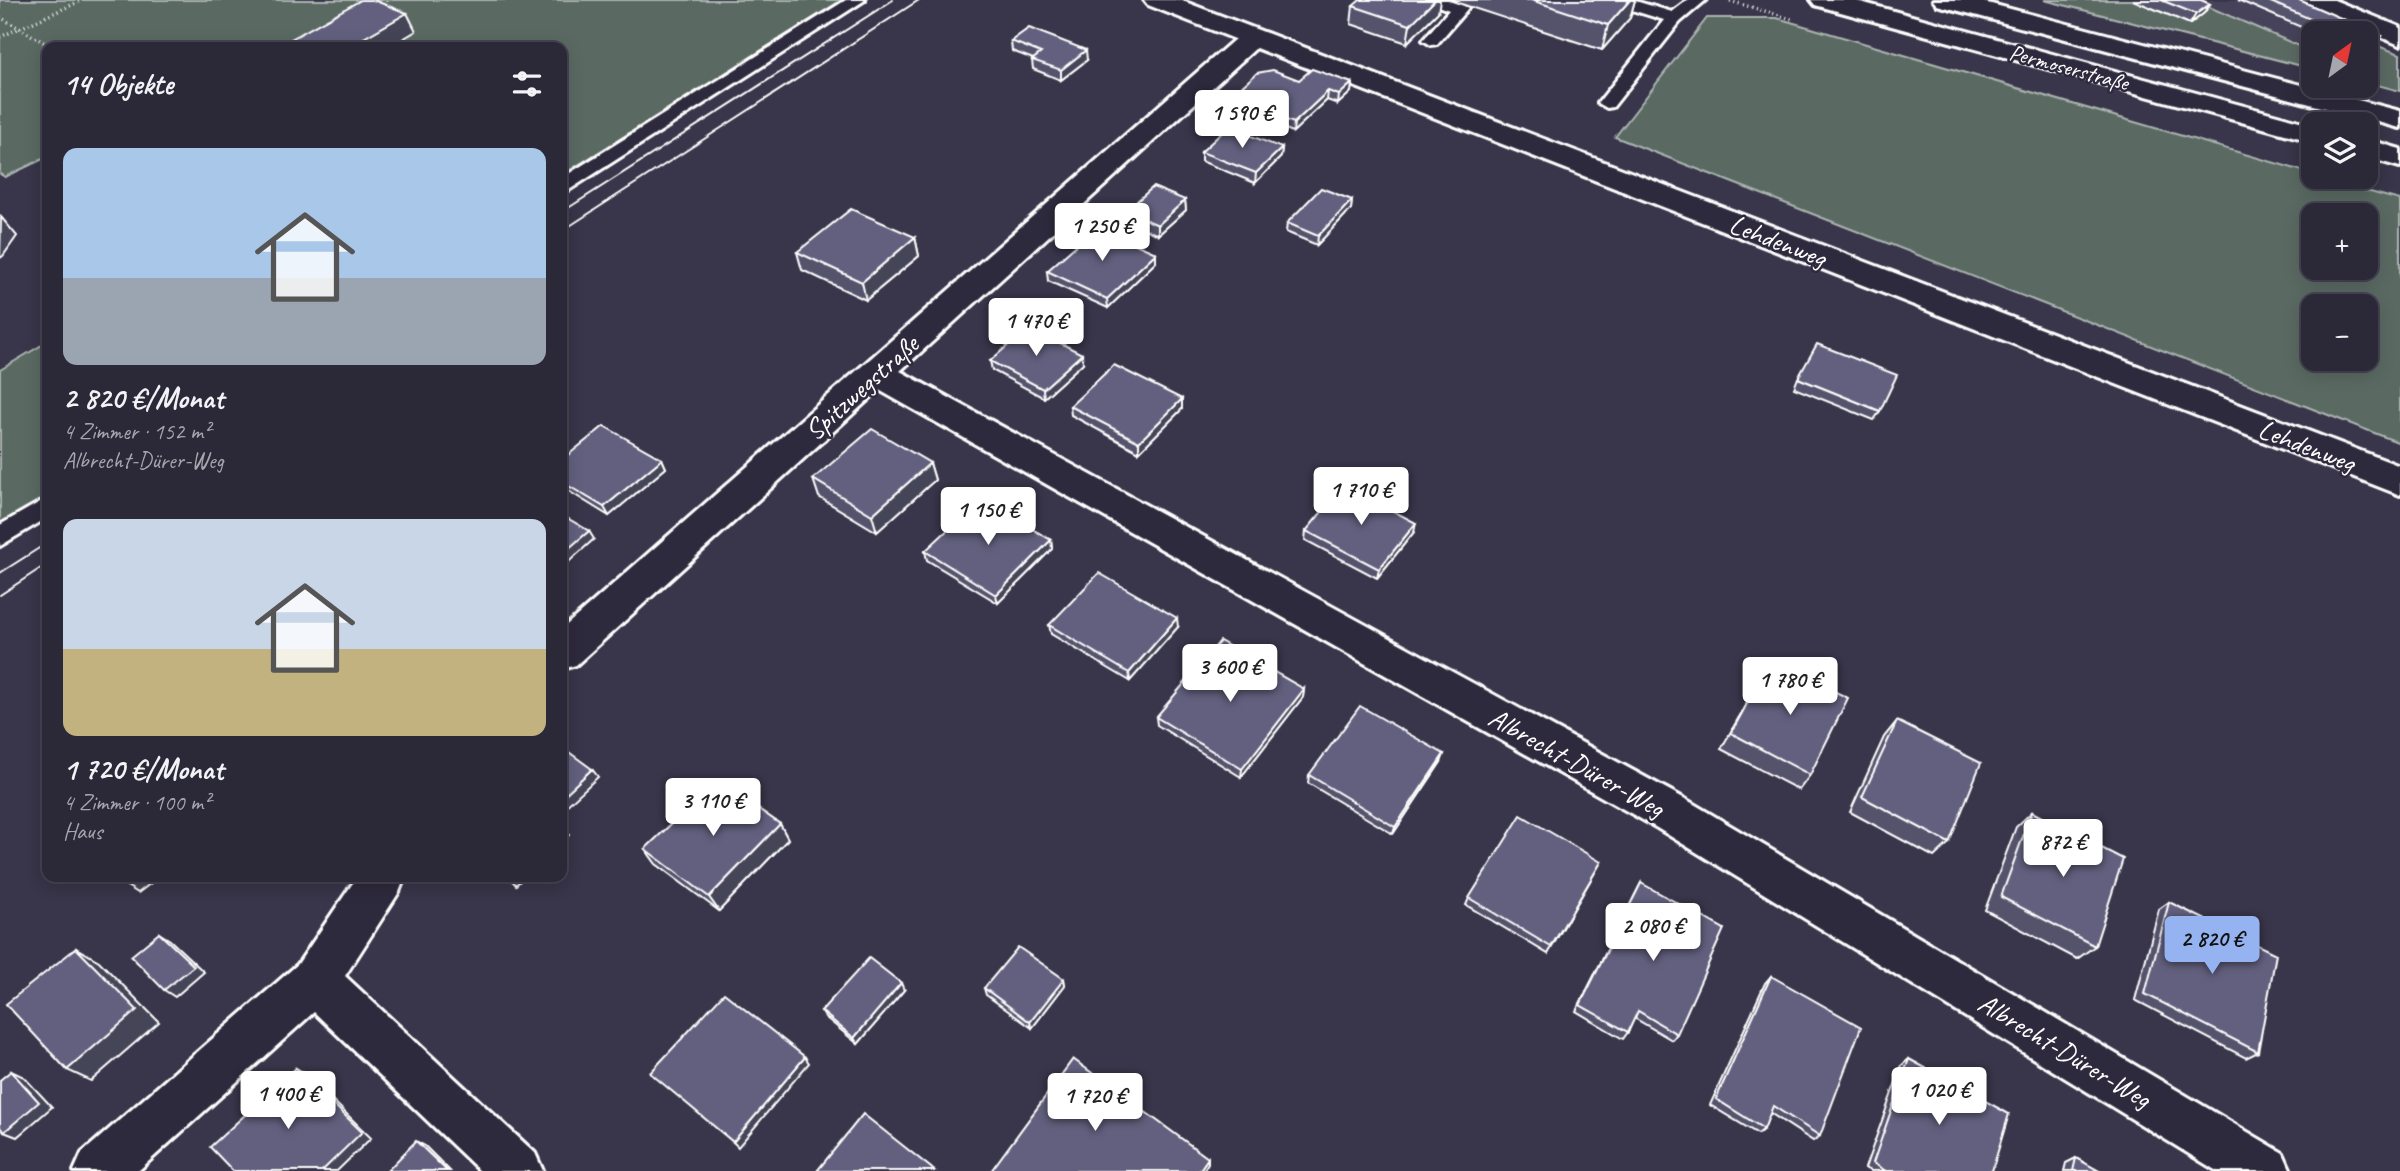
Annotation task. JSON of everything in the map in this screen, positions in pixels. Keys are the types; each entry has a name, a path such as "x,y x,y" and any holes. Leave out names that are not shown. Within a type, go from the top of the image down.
{"street":[{"name":"Lehdenweg","path":"1157,0 2400,481"},
{"name":"Permoserstraße","path":"1824,0 2301,130"},
{"name":"Permoserstraße","path":"1946,0 2400,120"},
{"path":"2312,0 2400,37"},
{"name":"Spitzwegstraße","path":"567,649 1253,37"},
{"path":"2378,152 2400,158"},
{"name":"Albrecht-Dürer-Weg","path":"876,373 1672,814 2265,1171"},
{"path":"100,1171 315,981 380,882"},
{"path":"315,981 517,1171"}],"lane":[{"path":"567,183 857,0"},
{"path":"1431,40 1460,8 1435,0"},
{"path":"1615,0 1674,18"},
{"path":"1607,103 1674,18 1698,0"},
{"path":"0,537 42,510"}],"path":[{"path":"0,37 83,0"},
{"path":"0,17 43,42"}],"shaded area":[{"path":"2133,0 2271,0 2320,21 2301,21 2301,47 2209,8 2190,24"}],"green space":[{"path":"0,0 842,0 567,172 567,42 42,42 42,159 5,177 0,174"},
{"path":"2044,0 2133,0 2190,24 2209,7 2301,47 2301,66"},
{"path":"1707,18 1777,18 2301,171 2301,189 2359,189 2400,200 2400,443 1615,137"},
{"path":"2378,46 2400,54 2400,91 2378,85"},
{"path":"42,345 42,499 0,526 0,370"}],"building":[{"path":"361,0 373,0 407,13 357,42 286,42"},
{"path":"1360,0 1435,0 1410,25 1353,6"},
{"path":"1531,0 1630,0 1608,25"},
{"path":"2161,0 2201,0 2210,4 2196,14"},
{"path":"2266,0 2299,0 2347,21 2315,21"},
{"path":"1029,28 1086,50 1061,70 1032,60 1041,53 1011,41"},
{"path":"1312,69 1352,83 1339,95 1328,91 1294,123 1229,98 1257,73 1273,70 1299,80"},
{"path":"1228,127 1282,148 1256,173 1201,152"},
{"path":"1153,187 1185,200 1158,225 1126,211"},
{"path":"1321,188 1352,200 1318,236 1287,223"},
{"path":"851,209 915,237 862,282 797,252"},
{"path":"1097,227 1156,253 1107,299 1047,271"},
{"path":"1029,327 1082,354 1043,389 990,361"},
{"path":"1817,344 1897,375 1880,411 1798,378"},
{"path":"1114,365 1182,399 1139,442 1070,406"},
{"path":"604,426 662,459 604,507 567,485 567,456"},
{"path":"872,429 930,463 872,515 813,479"},
{"path":"1344,485 1416,523 1379,569 1306,531"},
{"path":"981,499 1051,540 996,595 925,551"},
{"path":"567,518 589,531 567,550"},
{"path":"1099,573 1177,618 1129,673 1049,625"},
{"path":"1220,641 1304,689 1242,769 1156,717"},
{"path":"1771,660 1848,698 1810,775 1731,733"},
{"path":"1360,706 1444,754 1395,827 1309,775"},
{"path":"1897,721 1981,763 1949,843 1862,797"},
{"path":"567,751 592,769 567,792"},
{"path":"717,780 780,824 709,897 645,849"},
{"path":"2032,812 2123,859 2095,946 2001,897"},
{"path":"1521,815 1601,862 1551,947 1469,898"},
{"path":"1641,883 1724,929 1677,1034 1638,1011 1628,1032 1580,1005"},
{"path":"2169,902 2276,954 2258,1052 2145,994"},
{"path":"159,933 194,966 164,990 131,956"},
{"path":"1018,947 1064,979 1030,1022 984,988"},
{"path":"76,948 137,1010 67,1070 6,1004"},
{"path":"869,958 901,983 854,1038 821,1011"},
{"path":"1771,976 1861,1027 1820,1136 1773,1106 1764,1129 1716,1099"},
{"path":"724,993 805,1057 733,1142 650,1073"},
{"path":"1073,1059 1208,1158 1199,1171 991,1171"},
{"path":"1909,1059 2009,1114 1992,1171 1886,1171 1873,1163"},
{"path":"296,1068 362,1132 322,1171 233,1171 210,1147"},
{"path":"11,1071 39,1102 4,1132 0,1127 0,1080"},
{"path":"863,1114 935,1171 817,1171"},
{"path":"416,1141 447,1171 387,1171"},
{"path":"2076,1158 2099,1171 2073,1171"}],"tram line":[{"path":"567,209 893,0"},
{"path":"567,228 919,0"},
{"path":"0,573 42,546"},
{"path":"0,595 42,567"}]}
